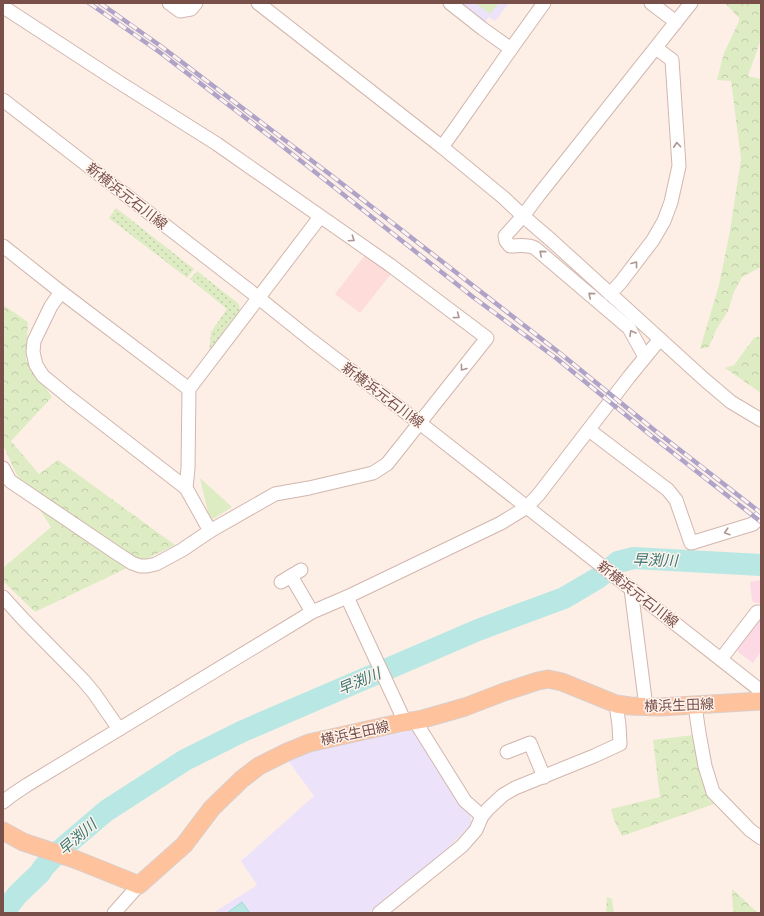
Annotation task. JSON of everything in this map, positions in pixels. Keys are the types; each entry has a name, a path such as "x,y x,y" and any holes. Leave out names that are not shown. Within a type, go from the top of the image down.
{"main road":[{"name":"横浜生田線","path":"139,885 184,845 212,808 242,779 259,766 309,743 410,722 465,707 504,692 548,679 562,682 616,704 646,708 761,701"},
{"path":"3,831 23,842 43,850 77,860 139,885"}],"street":[{"path":"169,3 180,11 191,9 196,3"},
{"path":"258,3 442,146 504,198 721,394 731,402 761,420"},
{"path":"450,3 511,49"},
{"path":"442,146 544,3"},
{"path":"651,3 676,22"},
{"path":"645,357 629,328 535,248 530,245 510,246 506,242 505,236 523,216 691,3"},
{"path":"3,468 6,484 132,562 140,566 156,564 275,494 373,473 387,464 487,338 390,265 261,174 217,144 110,77 5,7"},
{"path":"610,294 657,233 664,221 676,184 679,166 672,60 656,48"},
{"name":"新横浜元石川線","path":"3,100 527,507 761,691"},
{"path":"186,488 189,389 320,217"},
{"path":"3,246 189,389"},
{"path":"61,292 51,306 34,341 33,352 36,365 43,376 186,488 210,531"},
{"path":"3,802 27,785 312,612 501,523 527,507 539,494 660,339"},
{"path":"589,430 668,490 676,500 691,543 753,524 761,516"},
{"path":"291,576 312,612"},
{"path":"631,589 646,708"},
{"path":"347,596 374,656 410,722 465,801 482,816"},
{"path":"3,597 83,680 120,729"},
{"path":"721,659 756,612 761,612"},
{"path":"380,913 462,846 476,830 482,816 503,795 515,788 620,744 616,704"},
{"path":"695,706 705,766 713,792 750,830 761,838"},
{"path":"507,752 530,743 544,777"},
{"path":"114,913 139,885"}],"shaded area":[{"path":"459,3 509,3 495,21 489,17 484,23"},
{"path":"365,255 391,274 360,313 335,294"},
{"path":"761,580 761,603 756,603 752,601 750,582"},
{"path":"761,618 761,651 753,663 738,652 737,645 757,619"},
{"path":"415,730 462,808 471,816 471,825 434,862 368,913 213,913 257,885 241,861 314,796 287,759 313,750"}],"green space":[{"path":"475,3 499,3 490,14"},
{"path":"725,3 761,3 761,39 748,76 761,79 761,267 742,277 734,292 728,311 716,330 709,347 700,349 719,285 730,231 741,159 731,81 717,80 724,53 740,19"},
{"path":"116,208 194,269 187,278 109,218"},
{"path":"197,271 239,304 240,315 209,353 211,332 227,309 190,279"},
{"path":"3,305 28,322 26,360 52,397 11,441 39,474 58,460 175,545 35,612 3,581 3,568 51,527 16,473 3,445"},
{"path":"761,336 761,393 725,368 734,365 754,338"},
{"path":"200,478 232,507 210,521"},
{"path":"693,735 709,799 714,804 622,836 614,820 611,809 660,797 653,740"},
{"path":"732,889 758,913 733,913"},
{"path":"607,897 612,899 614,913 606,913"}],"water":[{"path":"242,902 250,913 227,913"}],"waterway":[{"name":"早渕川","path":"3,913 18,894 40,873 58,852 106,811 185,760 243,731 478,630 564,598 598,578 618,562 634,558 761,565"}],"railway":[{"path":"89,3 158,51 277,142 473,297 556,358 649,434 761,522"},
{"path":"100,3 162,47 336,179 561,354 653,429 761,513"}]}
